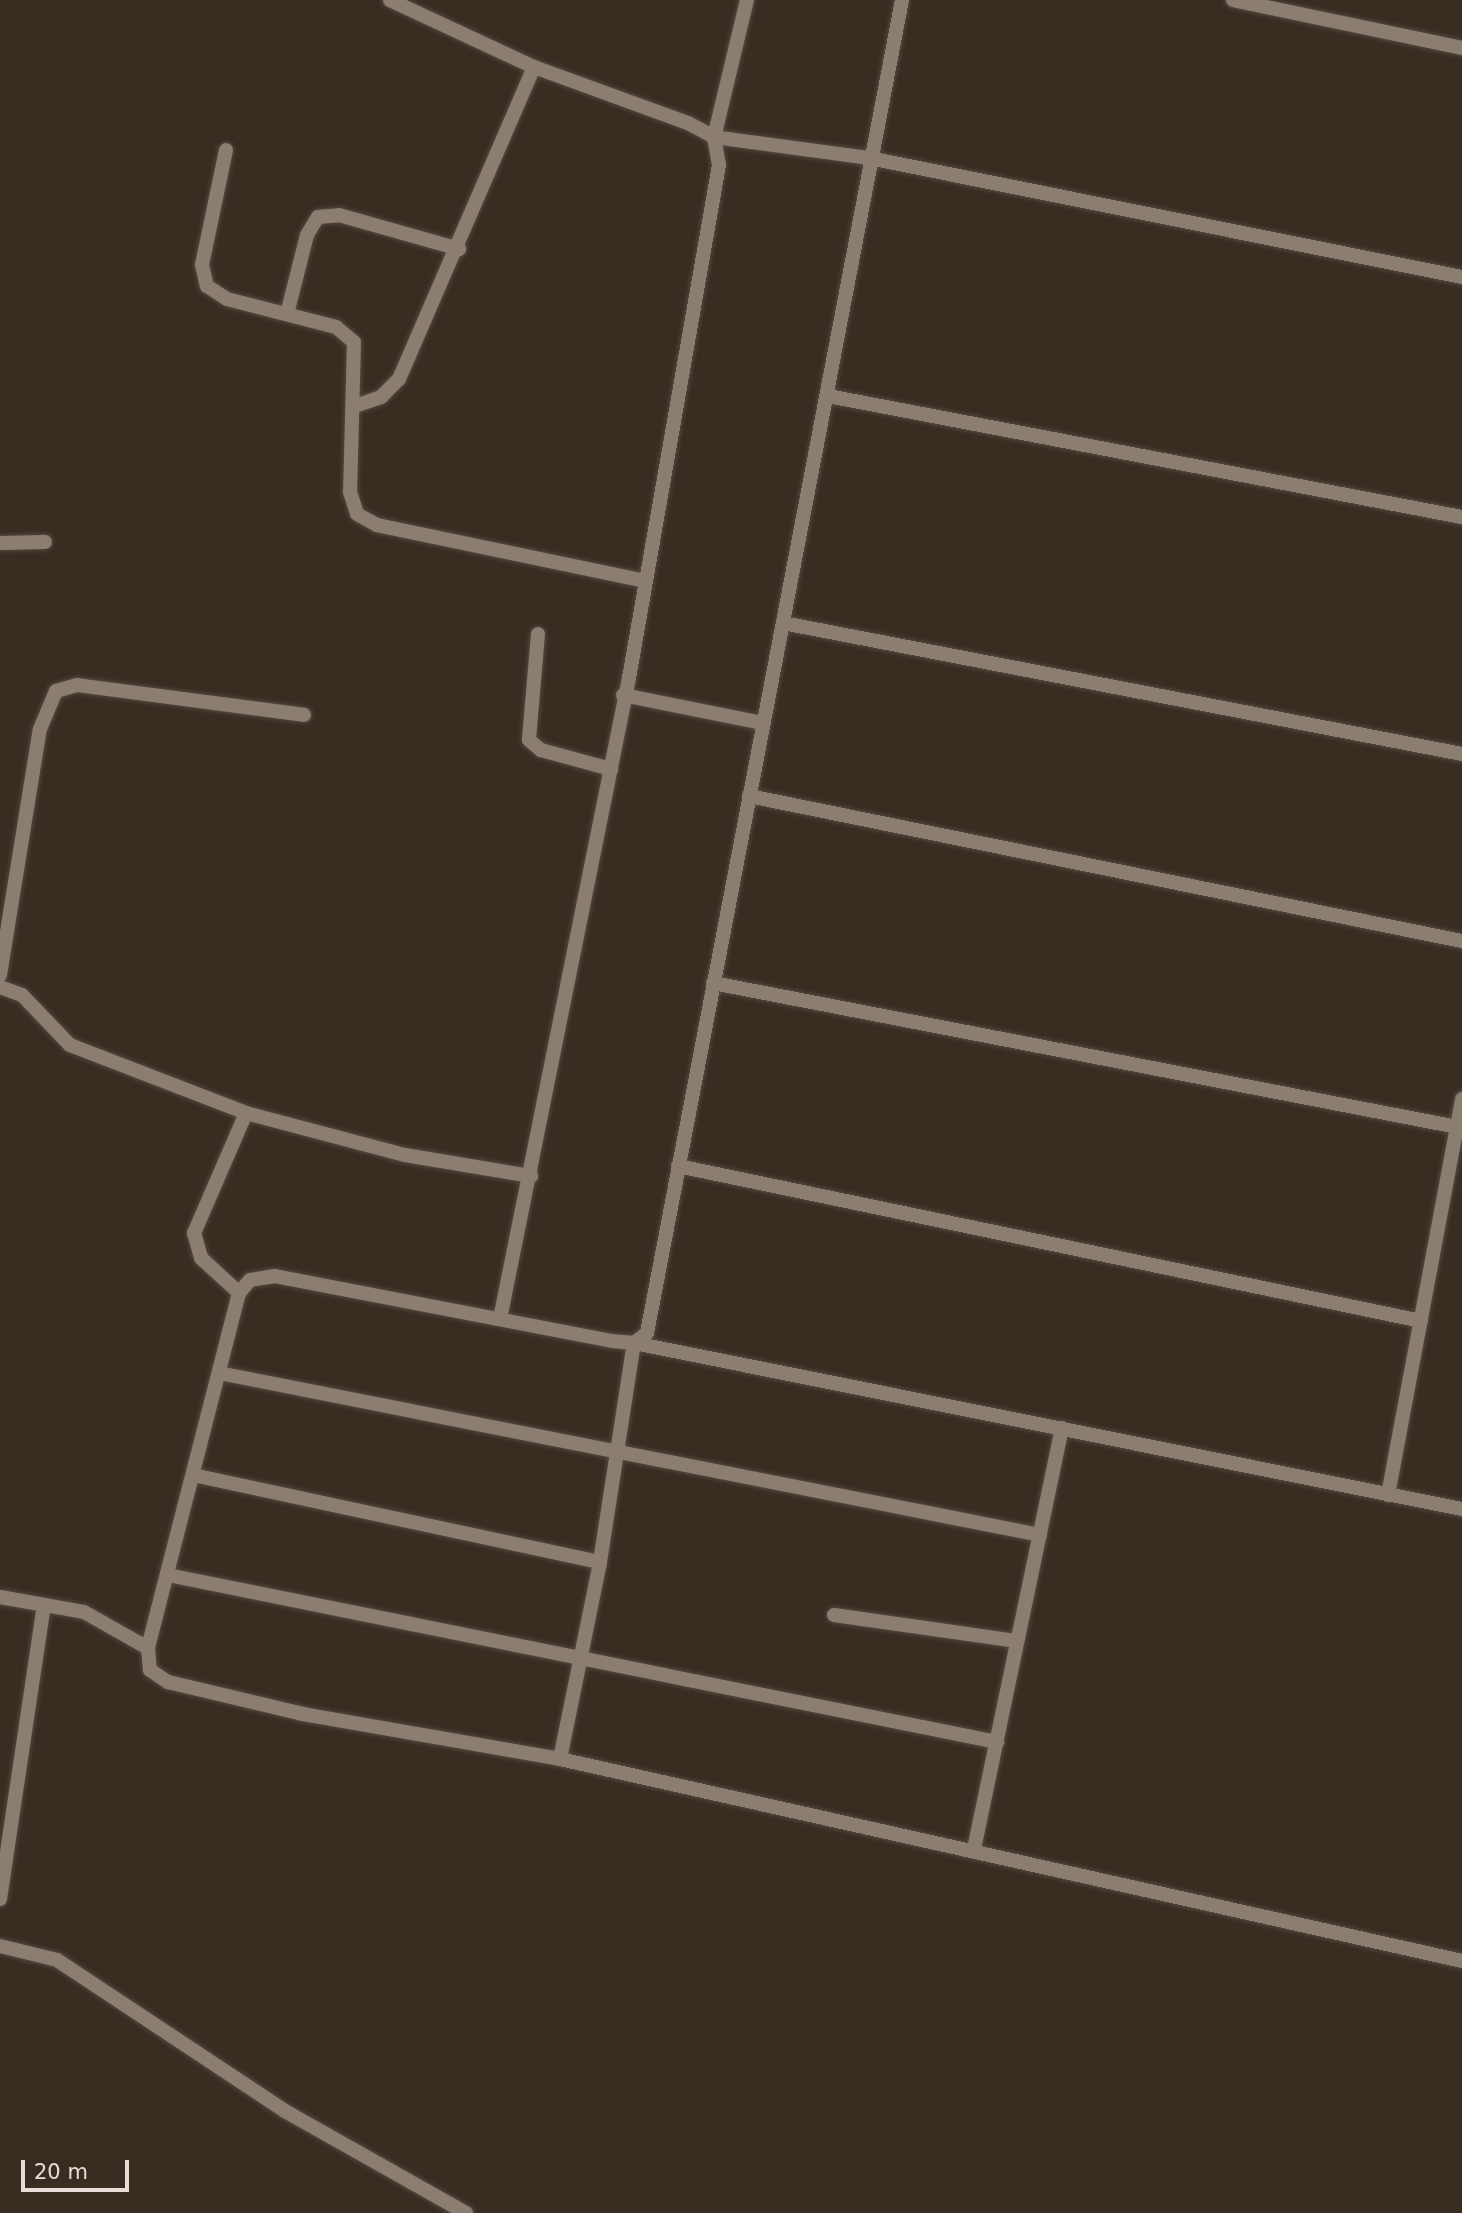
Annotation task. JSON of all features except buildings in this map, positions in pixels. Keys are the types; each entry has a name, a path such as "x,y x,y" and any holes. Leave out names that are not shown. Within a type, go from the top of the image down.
{"street":[{"path":"390,0 534,67 714,137 869,158 1462,278"},
{"path":"500,1319 611,769 719,165 714,137 747,0"},
{"path":"560,1759 600,1562 634,1343 647,1333 762,723 828,396 869,158 902,0"},
{"path":"1233,0 1462,48"},
{"path":"355,406 381,397 399,379 459,249 534,67"},
{"path":"226,150 202,265 207,286 227,299 336,327 354,342 355,406 350,492 357,514 377,525 645,581"},
{"path":"288,314 307,235 318,217 339,215 459,249"},
{"path":"828,396 1462,517"},
{"path":"0,543 45,542"},
{"path":"783,623 1462,754"},
{"path":"538,634 528,740 541,750 611,769"},
{"path":"0,975 40,729 57,691 77,684 304,715"},
{"path":"623,695 762,723"},
{"path":"749,796 1462,941"},
{"path":"713,983 1457,1127"},
{"path":"0,988 22,995 70,1045 246,1113 405,1155 531,1176"},
{"path":"1388,1495 1462,1099"},
{"path":"239,1293 201,1258 194,1233 246,1113"},
{"path":"678,1166 1421,1321"},
{"path":"1462,1509 634,1343 275,1276 250,1280 239,1293 148,1648 150,1670 168,1682 303,1714 560,1759 974,1849 1462,1961"},
{"path":"219,1373 618,1455 1040,1535"},
{"path":"974,1849 1062,1428"},
{"path":"193,1475 600,1562"},
{"path":"168,1575 997,1742"},
{"path":"0,1597 84,1612 148,1648"},
{"path":"0,1899 44,1605"},
{"path":"834,1615 1017,1641"},
{"path":"0,1946 57,1960 285,2111 466,2213"}]}
